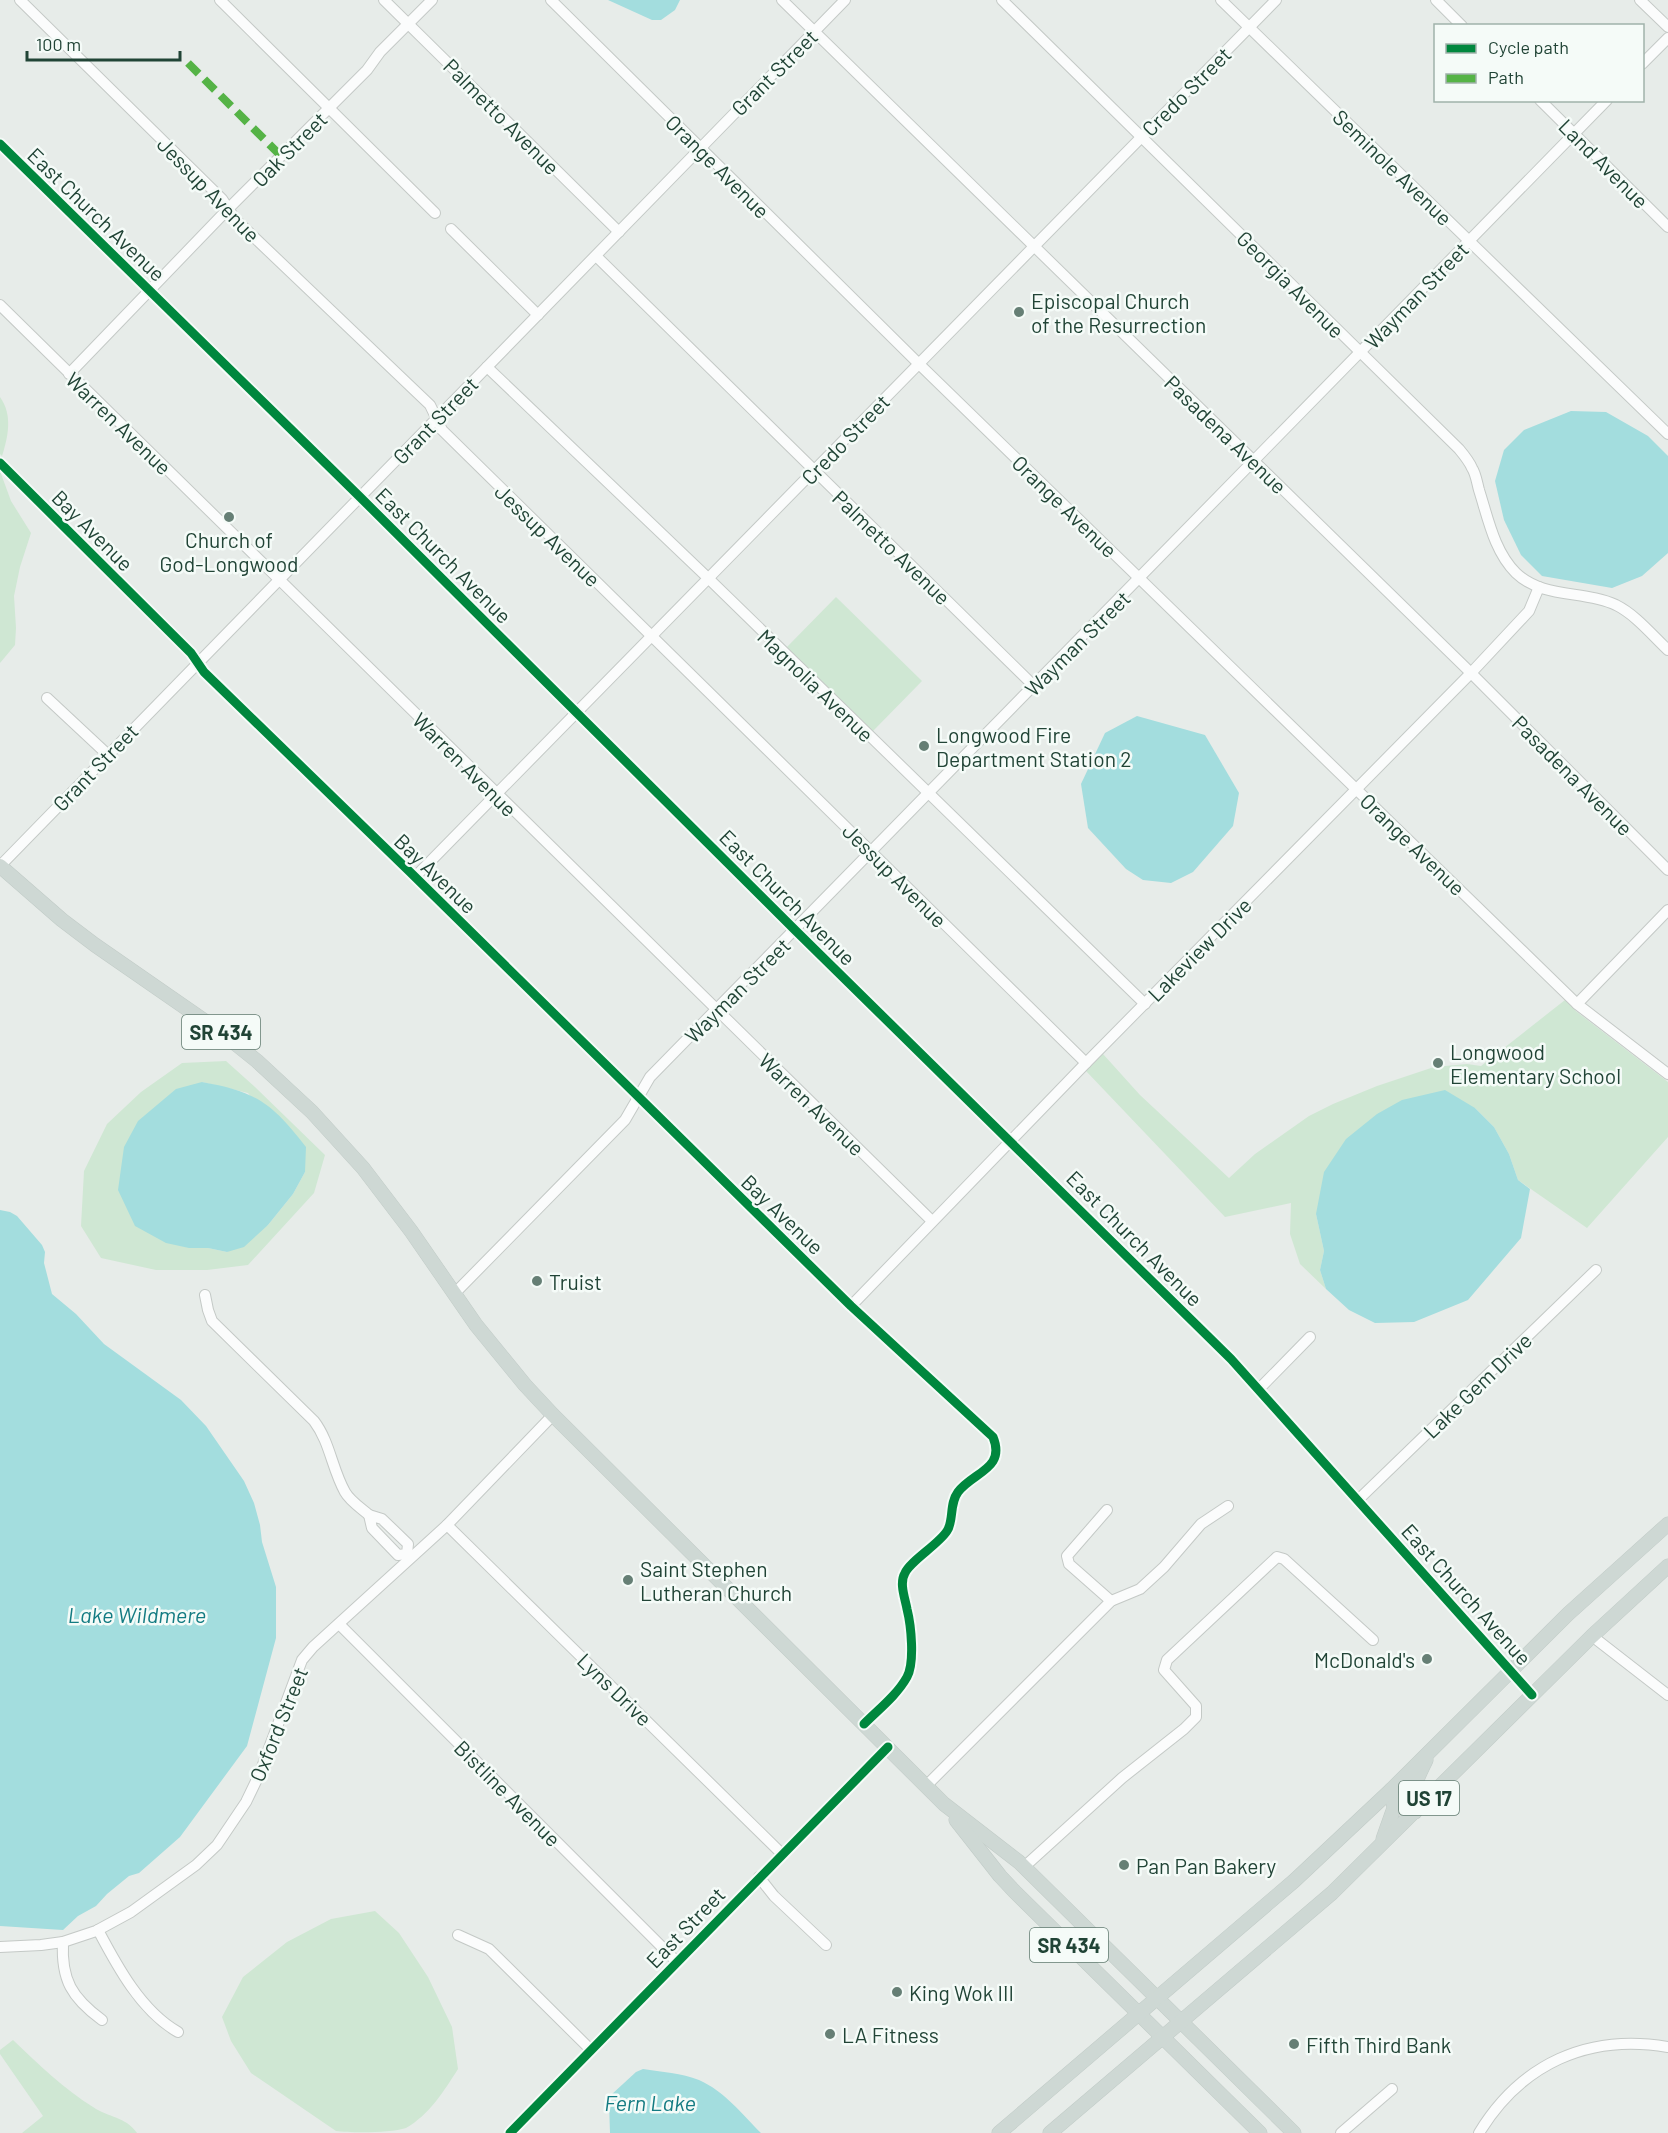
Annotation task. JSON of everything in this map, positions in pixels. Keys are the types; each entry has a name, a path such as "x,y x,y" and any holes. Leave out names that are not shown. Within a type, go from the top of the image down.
{"main road":[{"name":"SR 434","path":"0,866 62,920 222,1033 284,1085 363,1168 500,1356 554,1415 944,1804 1024,1867 1294,2133"},
{"name":"US 17","path":"999,2133 1294,1881 1391,1790 1592,1591 1668,1524"},
{"name":"US 17","path":"1050,2133 1287,1933 1380,1847 1592,1636 1668,1566"},
{"path":"1415,1812 1411,1803 1414,1786 1431,1749"},
{"path":"1380,1847 1394,1808 1391,1790"},
{"name":"SR 434","path":"944,1804 1000,1876 1260,2133"}],"street":[{"name":"Jessup Avenue","path":"20,0 222,199 235,219 430,405 442,430 1086,1064"},
{"path":"220,0 435,213"},
{"name":"Palmetto Avenue","path":"384,0 619,232"},
{"name":"Oak Street","path":"69,374 228,209 367,70 380,52 432,0"},
{"name":"Orange Avenue","path":"551,0 919,364 1577,1004 1668,1074"},
{"name":"Pasadena Avenue","path":"782,0 1471,673 1668,870"},
{"name":"Grant Street","path":"0,866 845,0"},
{"name":"Georgia Avenue","path":"1002,0 1459,449 1473,469 1502,556 1522,578 1539,587 1594,598 1616,605 1634,617 1668,650"},
{"name":"Seminole Avenue","path":"1221,0 1668,434"},
{"name":"Credo Street","path":"415,877 1276,0"},
{"path":"1436,0 1460,24"},
{"path":"1640,0 1668,27"},
{"path":"1644,62 1668,38"},
{"name":"Land Avenue","path":"1542,102 1668,227"},
{"name":"Wayman Street","path":"454,1294 625,1120 650,1077 1605,102"},
{"name":"East Church Avenue","path":"0,144 360,497 1259,1389 1532,1695"},
{"path":"450,229 538,315"},
{"name":"Palmetto Avenue","path":"596,256 1034,686"},
{"name":"Warren Avenue","path":"0,305 932,1221"},
{"name":"Magnolia Avenue","path":"487,366 1145,1004"},
{"name":"Bay Avenue","path":"0,463 191,653 204,672 851,1306 993,1437 997,1448 995,1460 958,1492 951,1507 948,1530 905,1573 903,1590 909,1615 912,1653 909,1674 900,1688 864,1724"},
{"name":"Lakeview Drive","path":"851,1306 1471,673 1529,611 1539,587"},
{"path":"47,698 107,754"},
{"path":"1577,1004 1667,913"},
{"name":"Lake Gem Drive","path":"1358,1500 1596,1270"},
{"path":"205,1295 212,1321 314,1421 324,1434 345,1492 369,1515 382,1519 408,1544 409,1556"},
{"path":"1259,1389 1310,1337"},
{"name":"Oxford Street","path":"0,1947 41,1946 63,1942 98,1930 154,1896 196,1865 217,1845 246,1802 259,1775 302,1660 409,1556 447,1525 554,1415"},
{"path":"926,1786 1111,1601 1140,1589 1164,1568 1201,1524 1228,1506"},
{"path":"1107,1510 1067,1556 1069,1563 1111,1601"},
{"name":"Lyns Drive","path":"447,1525 782,1854"},
{"path":"1024,1867 1122,1778 1184,1730 1196,1717 1196,1706 1164,1670 1167,1660 1277,1557 1284,1559 1372,1640"},
{"name":"Bistline Avenue","path":"339,1624 677,1962"},
{"path":"1592,1636 1668,1695"},
{"name":"East Street","path":"510,2133 888,1747"},
{"path":"759,1877 774,1896 825,1945"},
{"path":"98,1930 113,1959 142,2001 168,2026 178,2032"},
{"path":"458,1935 489,1949 591,2050"},
{"path":"63,1942 62,1956 65,1975 73,1994 102,2020"},
{"path":"1479,2133 1504,2099 1528,2077 1551,2061 1582,2049 1610,2044 1668,2047"},
{"path":"1341,2133 1392,2089"}],"green space":[{"path":"0,397 8,419 2,456 0,454"},
{"path":"0,471 11,501 31,533 14,596 15,645 0,663"},
{"path":"836,597 922,681 873,731 787,647"},
{"path":"1565,1000 1577,1012 1668,1082 1668,1137 1587,1228 1518,1180 1509,1154 1494,1127 1475,1108 1316,1214 1324,1251 1320,1270 1326,1289 1300,1264 1290,1234 1291,1203 1225,1217 1086,1071 1103,1054 1140,1095 1229,1178 1255,1154 1309,1116 1333,1104 1434,1067 1467,1064 1481,1066"},
{"path":"226,1061 325,1155 314,1193 248,1265 207,1270 156,1270 101,1258 81,1226 84,1171 107,1124 141,1092 182,1063","holes":["202,1082 248,1093 305,1172 293,1194 268,1225 227,1252 208,1248 189,1248"]},
{"path":"375,1911 399,1933 428,1977 452,2027 458,2069 429,2109 406,2128 371,2132 336,2131 251,2073 231,2041 222,2017 243,1977 287,1942 331,1919"},
{"path":"13,2040 82,2100 99,2111 127,2123 137,2133 22,2133 43,2116 0,2054 0,2050"}],"water":[{"path":"608,0 680,0 675,10 661,20 652,20"},
{"path":"1571,411 1606,412 1648,436 1668,456 1668,553 1642,576 1612,588 1542,576 1521,555 1504,520 1495,481 1504,450 1524,430"},
{"path":"1137,716 1205,735 1239,793 1233,826 1193,872 1171,883 1143,880 1126,869 1088,828 1081,784 1105,733"},
{"path":"202,1082 237,1090 262,1102 283,1120 306,1147 305,1172 293,1194 268,1225 244,1247 227,1252 166,1243 135,1226 118,1190 124,1147 138,1121 176,1089"},
{"path":"1445,1090 1475,1108 1494,1127 1509,1154 1518,1180 1530,1189 1521,1238 1468,1300 1414,1322 1375,1323 1349,1310 1326,1289 1320,1270 1324,1251 1316,1214 1324,1172 1346,1139 1377,1114 1402,1100"},
{"name":"Lake Wildmere","path":"0,1210 17,1216 42,1245 52,1294 76,1314 104,1344 181,1400 206,1426 244,1481 254,1503 262,1542 276,1587 276,1638 247,1746 180,1837 139,1873 129,1876 96,1906 78,1916 63,1930 0,1926"},
{"name":"Fern Lake","path":"643,2069 699,2080 717,2090 761,2133 610,2133 611,2095 636,2072"}],"marked path":[{"path":"188,63 281,156"}],"cycle path":[{"path":"0,144 1231,1359 1532,1695"},
{"path":"0,463 191,653 204,672 851,1306 993,1437 996,1448 992,1463 958,1492 953,1502 947,1531 908,1568 903,1577 902,1586 912,1643 909,1670 898,1690 864,1724"},
{"path":"510,2133 888,1747"}],"place":[{"name":"Episcopal Church of the Resurrection","path":"1019,312"},
{"name":"Church of God-Longwood","path":"229,517"},
{"name":"Longwood Fire Department Station 2","path":"924,746"},
{"name":"Longwood Elementary School","path":"1438,1063"},
{"name":"Truist","path":"537,1281"},
{"name":"Saint Stephen Lutheran Church","path":"628,1580"},
{"name":"McDonald's","path":"1427,1659"},
{"name":"Pan Pan Bakery","path":"1124,1865"},
{"name":"King Wok III","path":"897,1992"},
{"name":"LA Fitness","path":"830,2034"},
{"name":"Fifth Third Bank","path":"1294,2044"}]}
